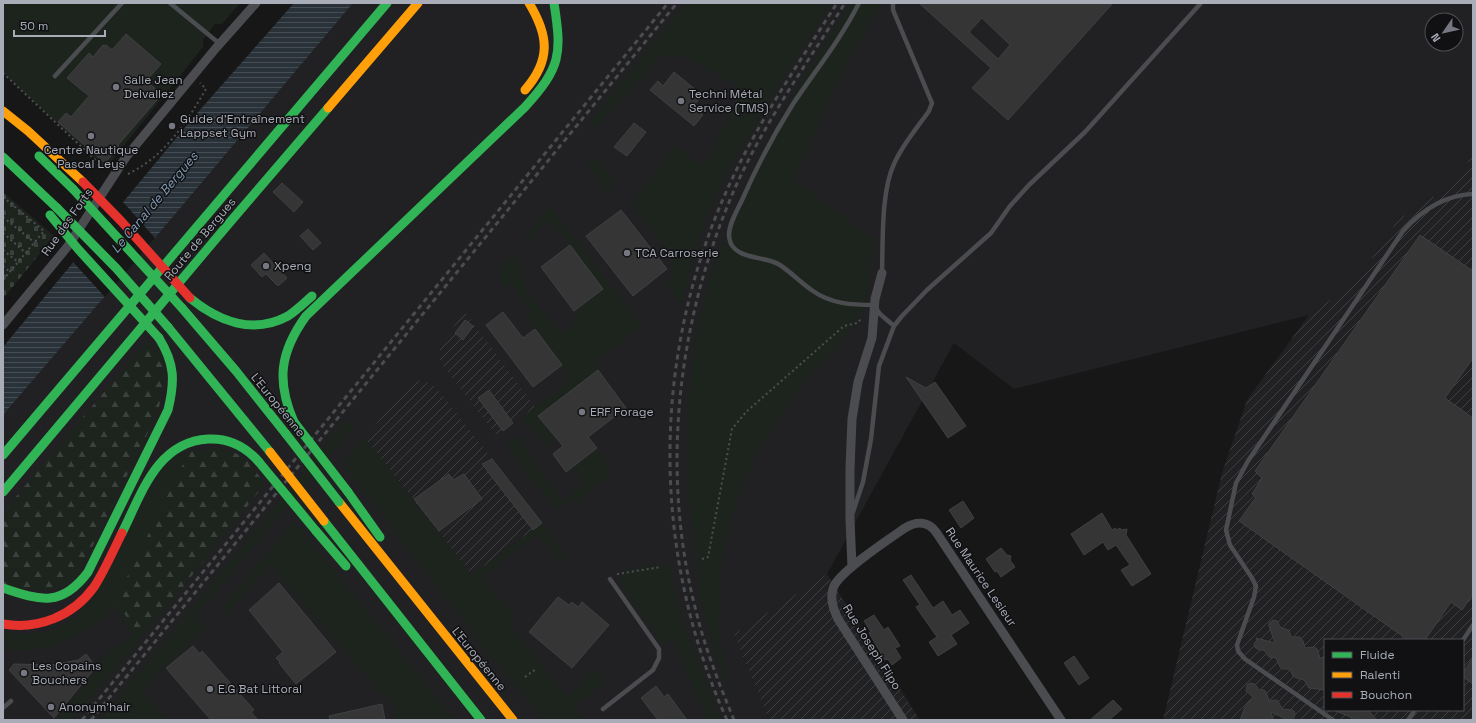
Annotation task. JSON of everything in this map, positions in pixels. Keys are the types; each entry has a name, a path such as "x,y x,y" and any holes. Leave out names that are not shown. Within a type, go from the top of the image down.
{"main road":[{"name":"Route de Bergues","path":"3,455 387,3"},
{"name":"Route de Bergues","path":"3,492 214,240 418,3"},
{"path":"520,96 541,68 544,53 544,44 540,25 537,16 529,3"},
{"path":"444,633 348,492 294,422 284,400 282,376 284,360 290,340 306,316 525,108 543,87 554,68 559,54 559,32 554,3"},
{"path":"3,111 83,182 116,216 190,298 207,312 225,321 239,324 258,325 271,323 288,316 299,308 321,287"},
{"name":"L'Européenne","path":"31,148 144,265 236,371 513,720"},
{"path":"5,159 57,208 116,268 168,328 270,452 481,720"},
{"path":"3,588 34,598 54,598 67,593 76,587 88,572 168,410 172,391 173,369 169,354 159,338 78,249 5,159"},
{"path":"3,624 15,627 37,625 66,613 82,600 101,576 143,489 155,469 166,456 177,448 201,439 222,440 234,443 247,450 259,462 347,567 426,650"}],"street":[{"name":"Rue des Forts","path":"3,325 68,246 112,176 126,157 256,3"},
{"path":"852,567 850,455 852,414 858,382 872,338 874,306 882,273"},
{"name":"Rue Maurice Lesieur","path":"852,567 910,525 924,523 933,528 1061,720"},
{"name":"Rue Joseph Flipo","path":"852,567 841,576 834,585 832,595 835,613 903,720"}],"lane":[{"path":"55,76 122,3"},
{"path":"170,3 220,44"},
{"path":"859,3 839,36 792,106 758,165 738,208 729,235 731,243 735,249 743,254 776,263 790,271 813,292 831,301 855,305 874,306 880,314 894,326"},
{"path":"882,273 883,238 888,180 898,156 929,111 932,103 893,10 893,3"},
{"path":"850,519 857,502 871,439 879,366 894,326 927,290 991,233 1010,206 1028,185 1085,132 1200,3"},
{"path":"1333,720 1245,659 1238,651 1237,645 1254,597 1256,586 1233,550 1226,534 1234,491 1239,475 1248,460 1403,231 1420,214 1435,205 1451,198 1473,194"},
{"path":"603,709 653,670 659,658 658,649 610,579"},
{"path":"1464,639 1473,625"},
{"path":"3,708 11,701"},
{"path":"1408,720 1414,711"}],"path":[{"path":"3,73 106,169"},
{"path":"127,174 144,166 159,152 188,119 206,89 199,82"},
{"path":"3,197 44,231 3,280"},
{"path":"3,217 35,242"},
{"path":"3,233 26,253"},
{"path":"3,250 18,262"},
{"path":"3,266 10,272"},
{"path":"702,559 708,557 732,429 746,412 844,326 857,323 874,306"},
{"path":"617,574 661,567"},
{"path":"525,677 536,670"}],"shaded area":[{"path":"353,3 1473,3 1473,154 1450,190 1427,199 1397,221 1356,282 1309,315 1014,389 954,343 827,574 734,634 769,720 3,720 3,415 155,238"},
{"path":"1473,154 1473,720 1163,720 1222,473 1247,400 1309,315 1356,282 1397,221 1427,199 1450,190"},
{"path":"465,312 535,407 496,435 440,362 440,344"},
{"path":"417,380 429,383 436,387 542,523 472,575 365,438 407,386"},
{"path":"827,574 920,720 769,720 734,634"}],"green space":[{"path":"3,3 240,3 222,24 215,24 203,40 203,47 106,168 3,73"},
{"path":"685,3 831,3 765,108 726,174 708,213 692,260 682,304 664,284 672,274 673,260 631,204 675,147 705,166 743,88 686,58 663,54 596,128 589,122"},
{"path":"850,3 882,3 857,45 824,111 794,179 874,241 867,302 862,313 847,335 808,378 781,414 751,467 739,495 723,554 720,585 719,617 731,701 715,653 701,600 688,489 688,418 694,345 710,276 733,217 762,150 796,89"},
{"path":"595,156 616,184 606,191 588,165"},
{"path":"3,192 54,236 3,299"},
{"path":"550,206 642,326 594,361 600,368 539,416 556,437 545,446 522,417 570,379 562,365 525,316 531,311 511,283 504,288 500,280 499,268 509,257 513,257 518,262 527,291 561,334 580,319 574,311 603,289 570,246 547,220 525,245 523,242 525,237"},
{"path":"148,340 163,357 164,375 158,412 80,572 63,586 54,589 34,590 3,584 3,512"},
{"path":"346,419 354,427 196,616 207,628 141,690 167,720 100,720"},
{"path":"520,437 528,440 522,446 563,500 584,484 572,468 597,448 609,465 610,471 607,477 576,503 572,498 556,509 506,447"},
{"path":"365,438 472,575 542,523 568,558 561,562 537,534 482,577 516,619 510,624 567,697 596,669 608,682 573,706 584,720 543,720 478,640 342,463"},
{"path":"212,448 230,451 246,458 265,484 142,638 115,601 189,452"},
{"path":"189,452 115,601 142,638 72,720 57,720 98,667 96,662 133,635 114,609 94,625 74,637 53,646 40,649 6,649 3,647 3,631 19,634 41,633 59,626 83,610 90,603 160,472 176,456"},
{"path":"294,521 455,720 398,720 393,699 380,692 270,565 226,615 224,605"},
{"path":"668,563 682,619 720,720 707,720 673,639 664,645 618,581 628,569"}],"water":[{"name":"Le Canal de Bergues","path":"294,3 353,3 155,238 3,415 3,347 192,119"}],"pier":[{"path":"123,202 155,238 105,297 73,262"}],"building":[{"path":"919,3 1113,3 1008,120 972,88 991,68","holes":["982,18 1010,45 998,59 969,32"]},
{"name":"Salle Jean Delvallez","path":"126,34 161,64 146,81 162,94 118,145 119,146 105,163 58,122 66,113 71,117 89,96 67,78 89,53 93,57 103,45 106,45 112,50"},
{"name":"Techni Métal Service (TMS)","path":"674,72 702,95 693,107 703,115 694,126 650,90 658,81 663,86"},
{"path":"634,123 646,132 627,156 614,147"},
{"path":"282,183 303,202 294,212 273,192"},
{"name":"TCA Carroserie","path":"621,210 667,269 633,296 586,236"},
{"path":"308,229 321,243 313,250 300,236"},
{"path":"1420,235 1473,271 1473,358 1445,398 1473,418 1473,594 1462,610 1451,602 1426,639 1407,639 1239,521 1256,497 1252,494 1262,478 1255,471"},
{"path":"570,245 603,289 574,311 541,267"},
{"path":"264,253 287,278 278,286 266,274 262,277 251,265"},
{"path":"503,312 523,338 535,329 562,365 533,387 486,325"},
{"path":"465,320 473,326 463,340 455,333"},
{"name":"ERF Forage","path":"598,370 626,408 588,437 597,448 566,472 553,454 563,446 538,416"},
{"path":"906,377 926,388 935,382 966,426 948,438"},
{"path":"489,390 513,423 503,431 478,398"},
{"path":"492,459 542,523 533,530 482,464"},
{"path":"449,474 453,480 464,474 482,499 439,531 414,499"},
{"path":"963,501 974,518 961,528 949,510"},
{"path":"1102,513 1112,530 1115,528 1116,530 1120,528 1121,530 1127,529 1126,535 1151,574 1132,586 1121,570 1130,565 1116,545 1108,550 1103,542 1084,555 1071,534"},
{"path":"1001,548 1007,555 1011,556 1010,560 1015,567 1001,577 997,571 995,572 986,559"},
{"path":"911,575 933,608 943,601 952,615 960,610 969,623 951,635 957,644 938,656 929,642 937,637 916,607 920,605 903,580"},
{"path":"279,583 336,652 296,684 276,658 283,652 249,610"},
{"path":"558,597 569,605 572,602 578,607 582,602 609,625 572,668 529,632"},
{"path":"874,615 884,630 888,627 900,646 895,648 901,658 892,665 888,659 885,660 869,633 871,632 864,621"},
{"path":"1273,620 1277,621 1281,628 1289,630 1291,637 1300,637 1305,648 1314,647 1317,649 1320,658 1324,657 1324,690 1309,688 1304,680 1293,676 1290,669 1283,669 1280,667 1276,658 1269,657 1264,650 1259,650 1255,647 1254,644 1257,640 1256,638 1275,643 1269,623"},
{"name":"E.G Bat Littoral","path":"193,646 200,654 202,651 254,710 251,712 258,720 211,720 166,668"},
{"path":"86,654 96,667 54,718 9,670 14,664 52,665 78,660"},
{"path":"1074,656 1089,678 1079,685 1064,663"},
{"path":"1473,658 1473,684 1464,678 1464,671"},
{"path":"1250,683 1255,684 1259,690 1264,690 1269,701 1276,700 1282,709 1292,710 1295,712 1294,718 1288,720 1271,712 1273,720 1240,720 1245,707 1253,697 1246,691 1247,685"},
{"path":"656,686 664,697 668,694 687,720 658,720 641,698"},
{"path":"1113,700 1122,709 1109,720 1090,720"},
{"path":"382,704 385,720 330,720 329,716"},
{"path":"1336,711 1369,711 1377,720 1357,720"}],"railway":[{"path":"82,720 668,3"},
{"path":"91,720 677,3"},
{"path":"727,720 702,654 684,586 673,518 670,448 674,379 686,310 706,243 733,177 769,110 837,3"},
{"path":"734,720 705,642 697,615 686,562 679,509 677,456 680,402 687,349 698,297 713,245 732,195 756,145 770,121 845,3"}],"traffic: fast":[{"path":"3,455 387,3"},
{"path":"294,422 288,407 283,380 286,355 297,329 306,316 525,107 537,93 546,81 556,60 558,36 554,3"},
{"path":"3,492 328,108"},
{"path":"39,156 73,189"},
{"path":"3,157 57,208"},
{"path":"73,189 182,308"},
{"path":"57,208 116,268 168,327"},
{"path":"50,215 78,249 159,338"},
{"path":"190,298 212,313 224,319 249,325 275,322 288,316 312,296"},
{"path":"182,308 236,371 286,434"},
{"path":"168,327 270,452"},
{"path":"3,588 29,596 50,598 60,596 69,591 88,572 168,410 172,390 172,373 168,356 159,338"},
{"path":"294,422 348,492"},
{"path":"286,434 339,502"},
{"path":"122,533 153,472 176,449 190,442 208,439 223,440 243,448 259,462"},
{"path":"259,462 316,531"},
{"path":"348,492 380,537"},
{"path":"324,521 481,720"},
{"path":"316,531 346,566"}],"traffic: slow":[{"path":"328,108 418,3"},
{"path":"525,90 539,68 543,58 544,48 540,26 529,3"},
{"path":"3,111 28,131 83,182"},
{"path":"270,452 324,521"},
{"path":"339,502 513,720"}],"traffic: jam":[{"path":"83,182 121,221 190,298"},
{"path":"3,624 29,625 42,623 54,619 76,606 94,587 122,533"}],"place":[{"name":"Salle Jean Delvallez","path":"116,87"},
{"name":"Techni Métal Service (TMS)","path":"681,101"},
{"name":"Guide d'Entraînement Lappset Gym","path":"172,126"},
{"name":"Centre Nautique Pascal Leys","path":"91,136"},
{"name":"TCA Carroserie","path":"627,253"},
{"name":"Xpeng","path":"266,266"},
{"name":"ERF Forage","path":"582,412"},
{"name":"Les Copains Bouchers","path":"24,673"},
{"name":"E.G Bat Littoral","path":"210,689"},
{"name":"Anonym'hair","path":"51,707"}]}
